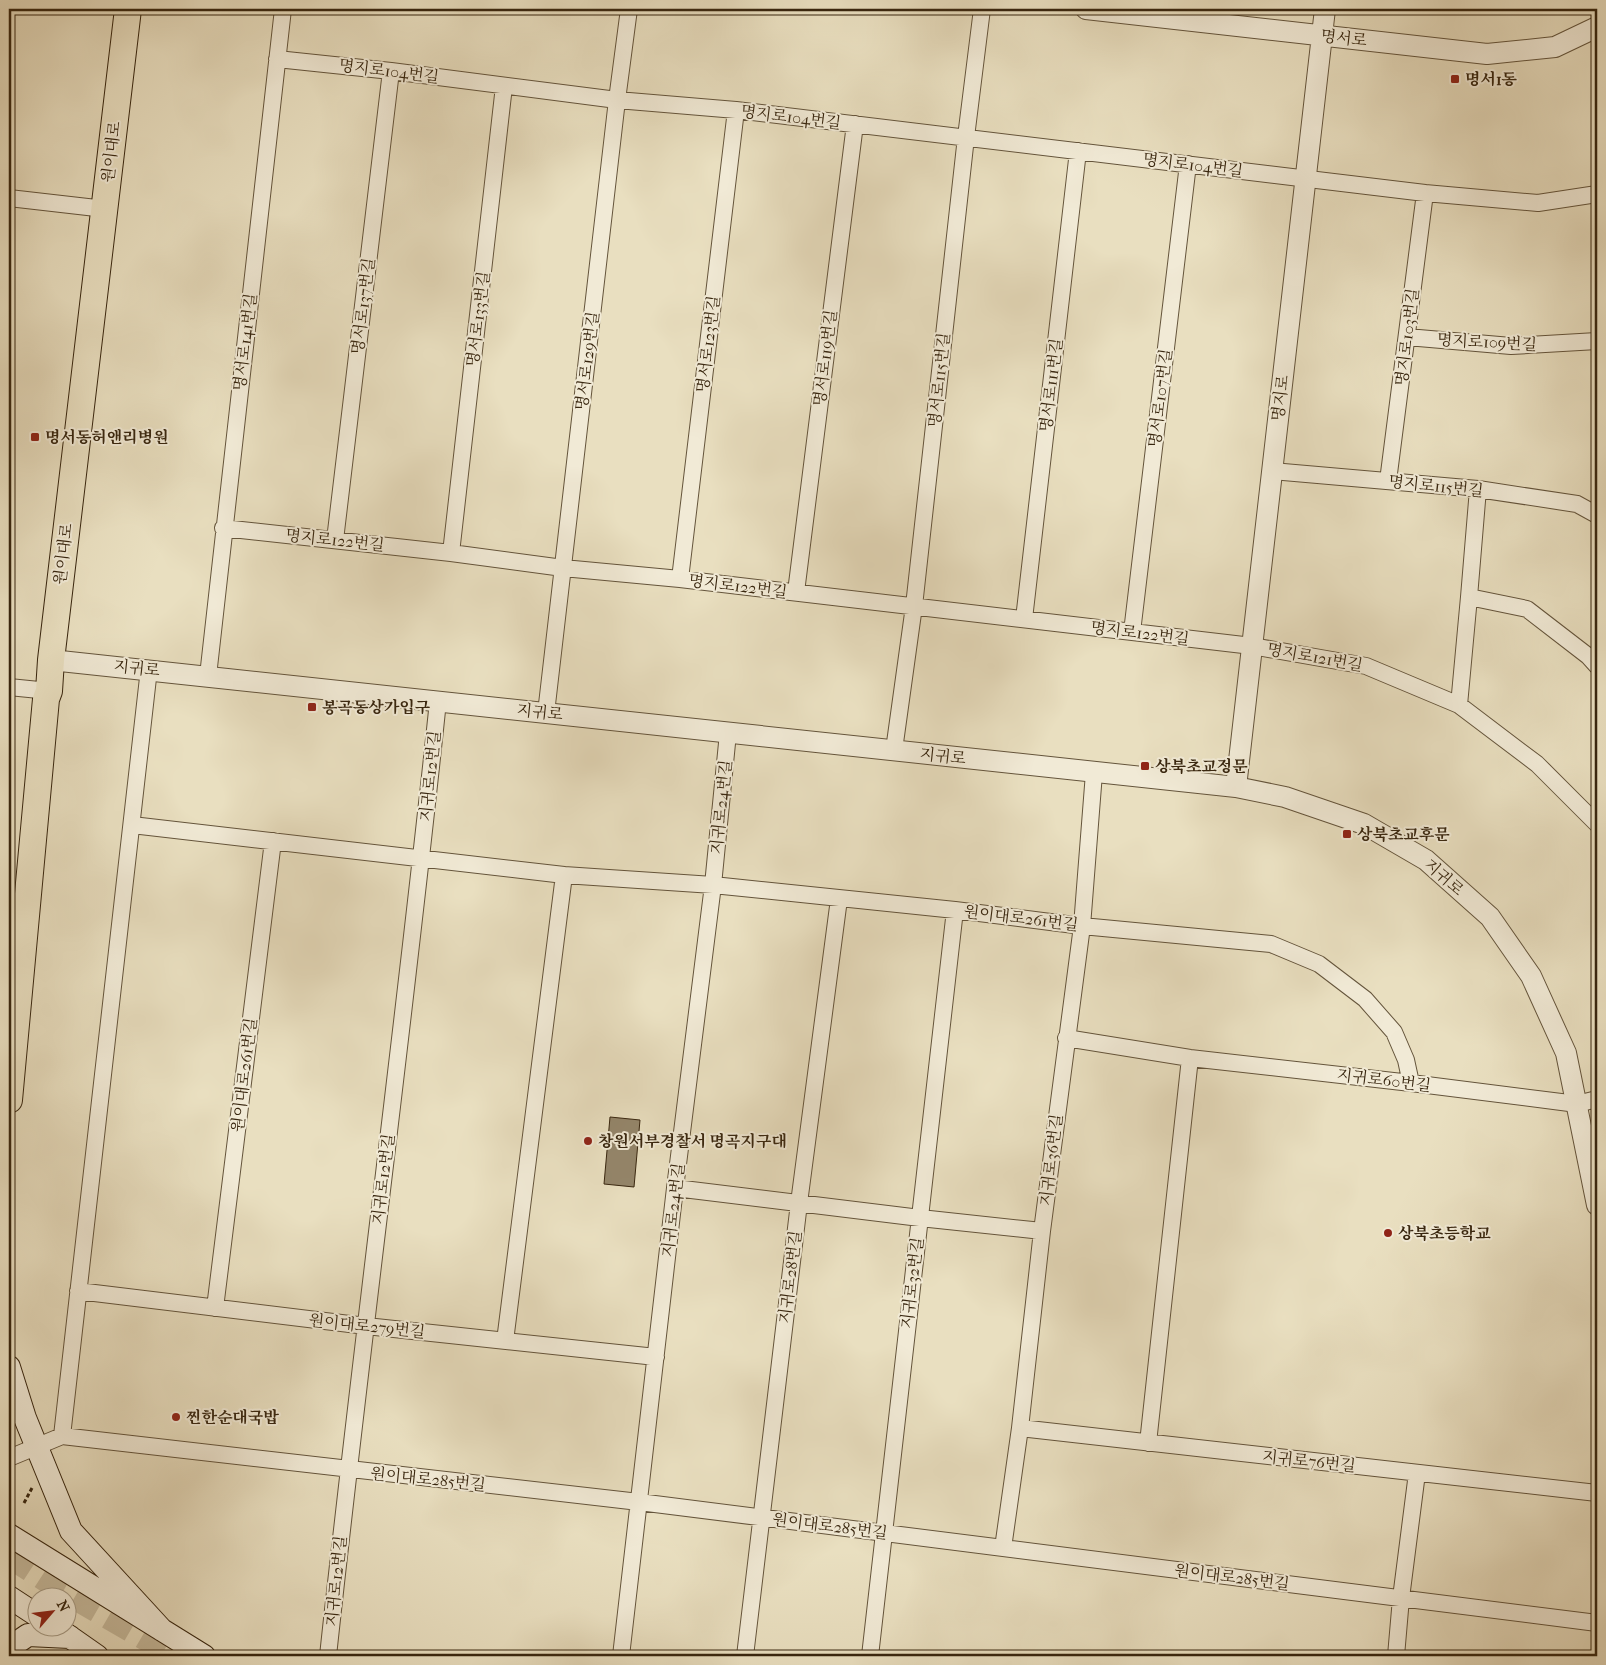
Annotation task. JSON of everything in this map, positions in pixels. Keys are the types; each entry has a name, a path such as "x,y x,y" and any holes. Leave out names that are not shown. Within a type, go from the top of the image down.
{"main road":[{"name":"원이대로","path":"9,1100 12,1028 46,699 49,691 51,660 128,9"},
{"path":"9,1367 24,1418 71,1531 162,1630"},
{"path":"9,1535 204,1656"},
{"path":"9,1597 28,1609"},
{"path":"9,1648 28,1635"},
{"path":"72,1638 97,1656"}],"street":[{"name":"명서로141번길","path":"208,676 223,528 283,9"},
{"name":"명서로129번길","path":"546,713 629,9"},
{"name":"명서로115번길","path":"894,750 914,606 982,9"},
{"name":"명서로","path":"1086,9 1487,54 1555,47 1597,27"},
{"name":"명지로","path":"1236,787 1325,9"},
{"name":"명지로104번길","path":"277,59 391,71 617,100 736,110 1305,178"},
{"name":"명서로137번길","path":"335,540 391,71"},
{"name":"명서로133번길","path":"451,553 504,86"},
{"name":"명서로123번길","path":"680,579 736,110"},
{"name":"명서로119번길","path":"796,592 855,124"},
{"name":"명서로111번길","path":"1024,619 1078,151"},
{"name":"명서로107번길","path":"1132,632 1188,164"},
{"path":"1305,178 1425,193 1538,203 1597,194"},
{"name":"명지로103번길","path":"1388,481 1425,193"},
{"path":"9,198 104,209"},
{"name":"명지로109번길","path":"1407,337 1511,346 1597,341"},
{"name":"명지로115번길","path":"1272,471 1478,489 1577,504 1597,515"},
{"path":"1459,705 1478,489"},
{"name":"명지로122번길","path":"223,528 451,553 563,568 796,592 1252,646"},
{"path":"1469,597 1527,609 1588,656 1597,666"},
{"name":"명지로121번길","path":"1252,646 1366,666 1459,705 1536,764 1597,824"},
{"name":"지귀로","path":"51,660 1236,787 1285,797 1364,824 1426,860 1490,918 1531,976 1566,1053 1597,1205"},
{"path":"9,1458 62,1436 150,670"},
{"path":"9,687 49,691"},
{"name":"지귀로12번길","path":"328,1656 438,701"},
{"name":"지귀로24번길","path":"621,1656 713,885 728,733"},
{"name":"지귀로36번길","path":"1003,1548 1020,1428 1066,1038 1082,926 1094,773"},
{"name":"원이대로261번길","path":"132,824 564,875 713,885 954,910 1082,926 1271,944 1319,964 1365,999 1394,1032 1406,1060 1412,1082"},
{"name":"원이대로261번길","path":"215,1308 273,841"},
{"path":"505,1341 564,875"},
{"name":"지귀로28번길","path":"745,1656 798,1203 839,899"},
{"name":"지귀로32번길","path":"870,1656 954,910"},
{"name":"지귀로60번길","path":"1066,1038 1190,1058 1412,1082 1577,1104"},
{"path":"1148,1443 1190,1058"},
{"path":"1577,1104 1597,1099"},
{"path":"676,1188 1042,1231"},
{"name":"원이대로279번길","path":"78,1292 366,1326 656,1357"},
{"name":"지귀로76번길","path":"1020,1428 1597,1494"},
{"name":"원이대로285번길","path":"62,1436 639,1502 1597,1623"},
{"path":"1396,1656 1401,1598 1417,1473"}],"building":[{"path":"610,1117 640,1120 634,1187 604,1184"}],"tunnel":[{"path":"9,1555 60,1588 177,1656"}],"place":[{"name":"명서1동","path":"1455,79"},
{"name":"명서동허앤리병원","path":"35,437"},
{"name":"봉곡동상가입구","path":"312,707"},
{"name":"상북초교정문","path":"1145,766"},
{"name":"상북초교후문","path":"1347,834"},
{"name":"창원서부경찰서 명곡지구대","path":"588,1141"},
{"name":"상북초등학교","path":"1388,1233"},
{"name":"찐한순대국밥","path":"176,1417"}]}
